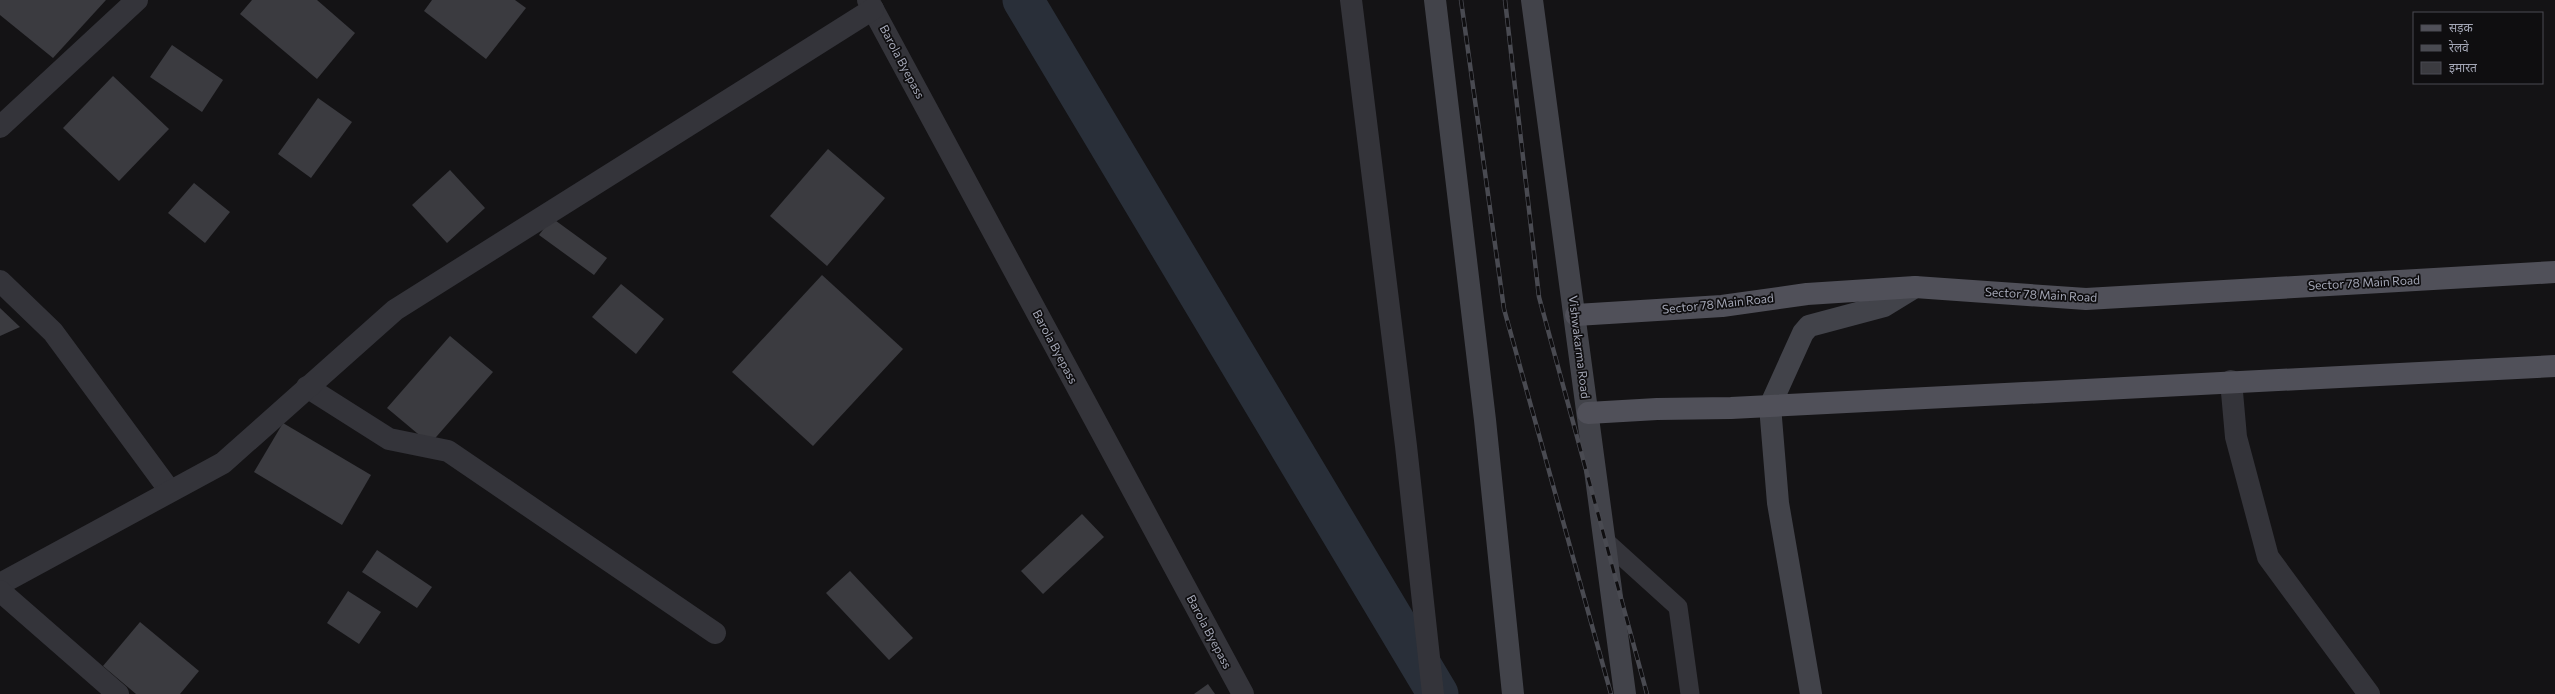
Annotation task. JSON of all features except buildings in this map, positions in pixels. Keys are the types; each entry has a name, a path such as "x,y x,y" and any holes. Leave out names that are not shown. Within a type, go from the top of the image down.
{"main road":[{"path":"1435,0 1485,420 1513,694"},
{"name":"Vishwakarma Road","path":"1532,0 1576,315 1625,694"},
{"name":"Sector 78 Main Road","path":"1576,315 1722,306 1808,294 1915,287 2086,299 2555,272"},
{"path":"1811,694 1778,503 1770,406 1803,333 1809,326 1884,306 1915,287"},
{"path":"1588,413 1657,409 1770,406 2231,381 2555,366"}],"street":[{"path":"0,127 137,0"},
{"path":"1351,0 1406,446 1434,694"},
{"path":"0,584 223,462 395,310 871,4"},
{"name":"Barola Byepass","path":"871,4 1243,694"},
{"path":"0,281 53,332 170,491"},
{"path":"2231,381 2236,437 2268,556 2369,694"},
{"path":"307,387 389,439 448,451 715,633"},
{"path":"0,591 118,694"}],"lane":[{"path":"1604,540 1678,607 1690,694"}],"waterway":[{"path":"1023,0 1438,694"}],"railway":[{"path":"1461,0 1504,309 1611,694"},
{"path":"1505,0 1539,297 1647,694"}]}
